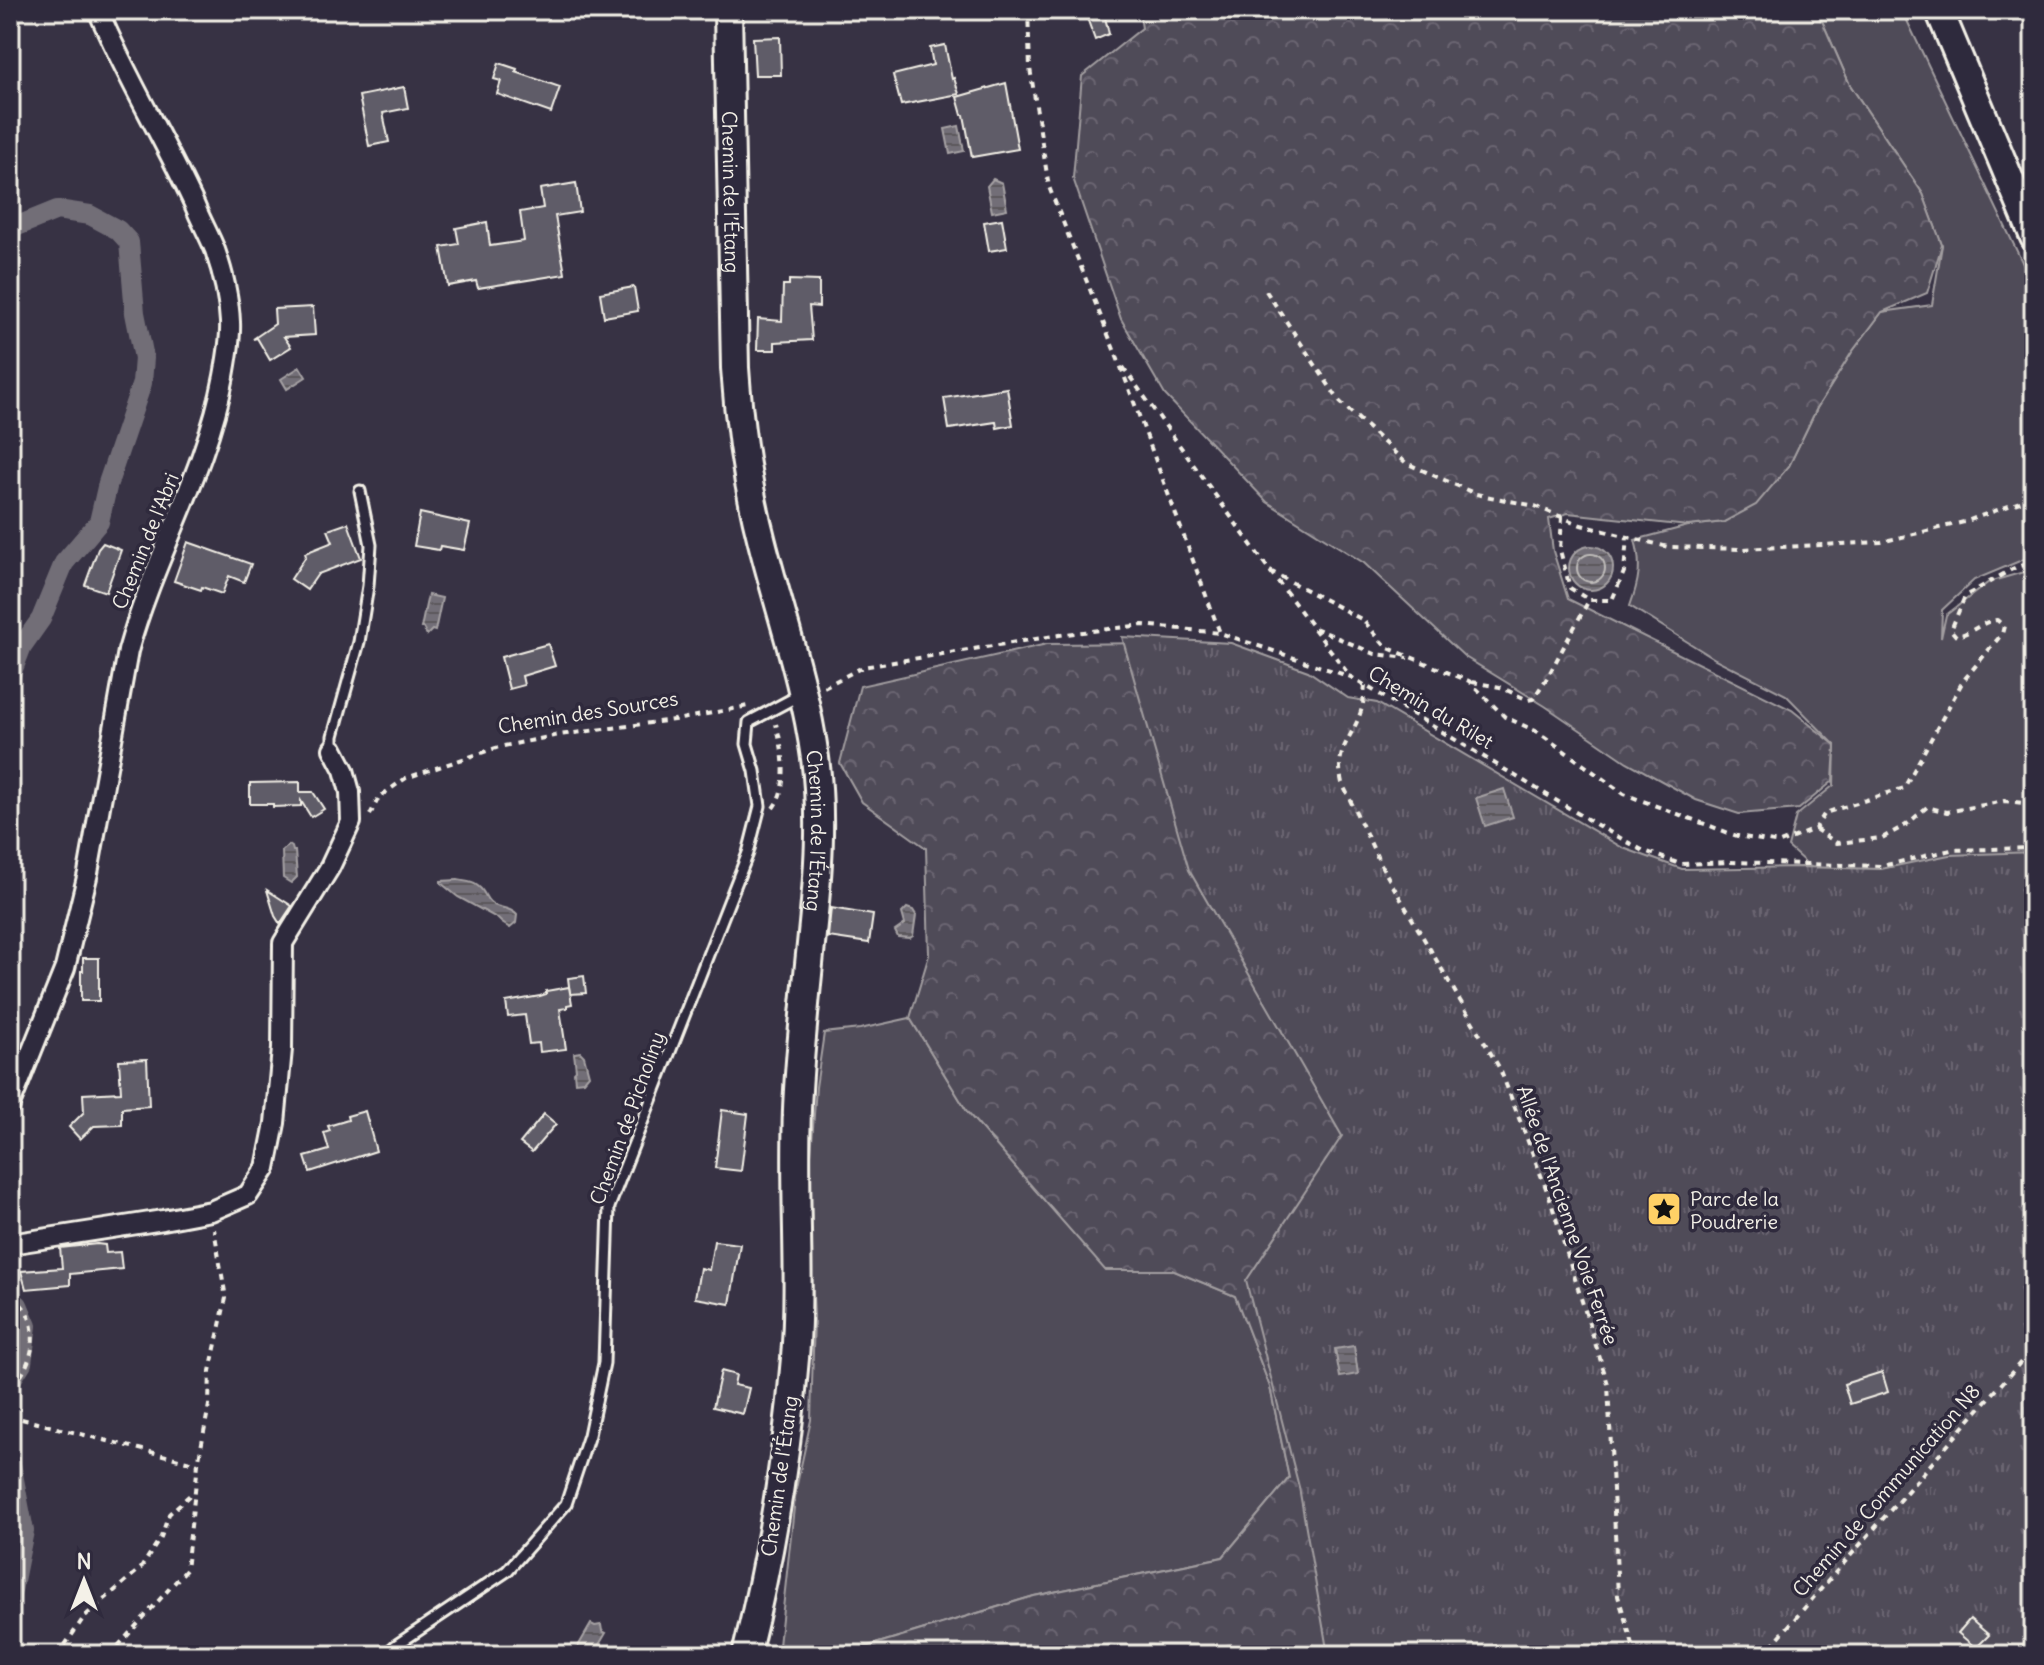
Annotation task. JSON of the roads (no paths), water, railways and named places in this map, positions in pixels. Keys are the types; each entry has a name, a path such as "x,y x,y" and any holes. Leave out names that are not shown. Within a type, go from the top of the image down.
{"main road":[{"name":"Chemin de l’Étang","path":"728,10 735,368 739,426 761,540 802,690 815,760 820,816 818,873 796,1115 798,1297 795,1359 780,1483 759,1604 746,1655"},
{"path":"1939,10 2034,237"}],"street":[{"name":"Chemin de l'Abri","path":"10,1105 65,968 88,873 128,651 138,615 209,437 220,399 230,323 215,250 98,10"},
{"path":"10,1244 211,1211 248,1195 266,1168 275,1123 282,1049 283,943 330,867 351,822 350,792 344,770 333,749"}],"lane":[{"path":"333,749 333,736 359,642 368,586 371,545 360,491"},
{"name":"Chemin de Picholiny","path":"385,1655 507,1571 566,1504 589,1435 604,1363 609,1207 748,853 758,816 760,806 755,771 747,744 749,722 802,690"}],"water":[{"path":"959,126 964,151 950,154 945,129"},
{"path":"993,179 1002,183 1007,209 992,212 987,186"},
{"path":"300,367 306,377 287,389 281,379"},
{"path":"1591,546 1607,552 1613,568 1607,584 1591,590 1575,584 1569,568 1575,552"},
{"path":"428,595 442,598 435,631 427,635 421,628"},
{"path":"1504,789 1513,817 1485,826 1476,798"},
{"path":"289,845 295,851 297,877 291,883 283,878 282,851"},
{"path":"458,880 471,882 483,891 490,903 514,912 517,915 516,923 510,928 458,897 441,883"},
{"path":"907,908 916,915 913,936 898,937 895,931 905,924 902,913"},
{"path":"580,1052 589,1075 584,1081 575,1082 574,1053"},
{"path":"1354,1346 1358,1374 1340,1377 1335,1349"},
{"path":"591,1624 601,1625 606,1633 593,1655 573,1655"}],"waterway":[{"path":"10,229 57,210 90,215 118,230 129,242 135,313 144,358 142,383 108,483 99,522 64,563 41,619 22,646 10,677"},
{"path":"10,1303 18,1305 27,1326 22,1363 10,1382"},
{"path":"10,1459 24,1531 10,1600"}],"place":[{"name":"Parc de la Poudrerie","path":"1664,1209"}]}
